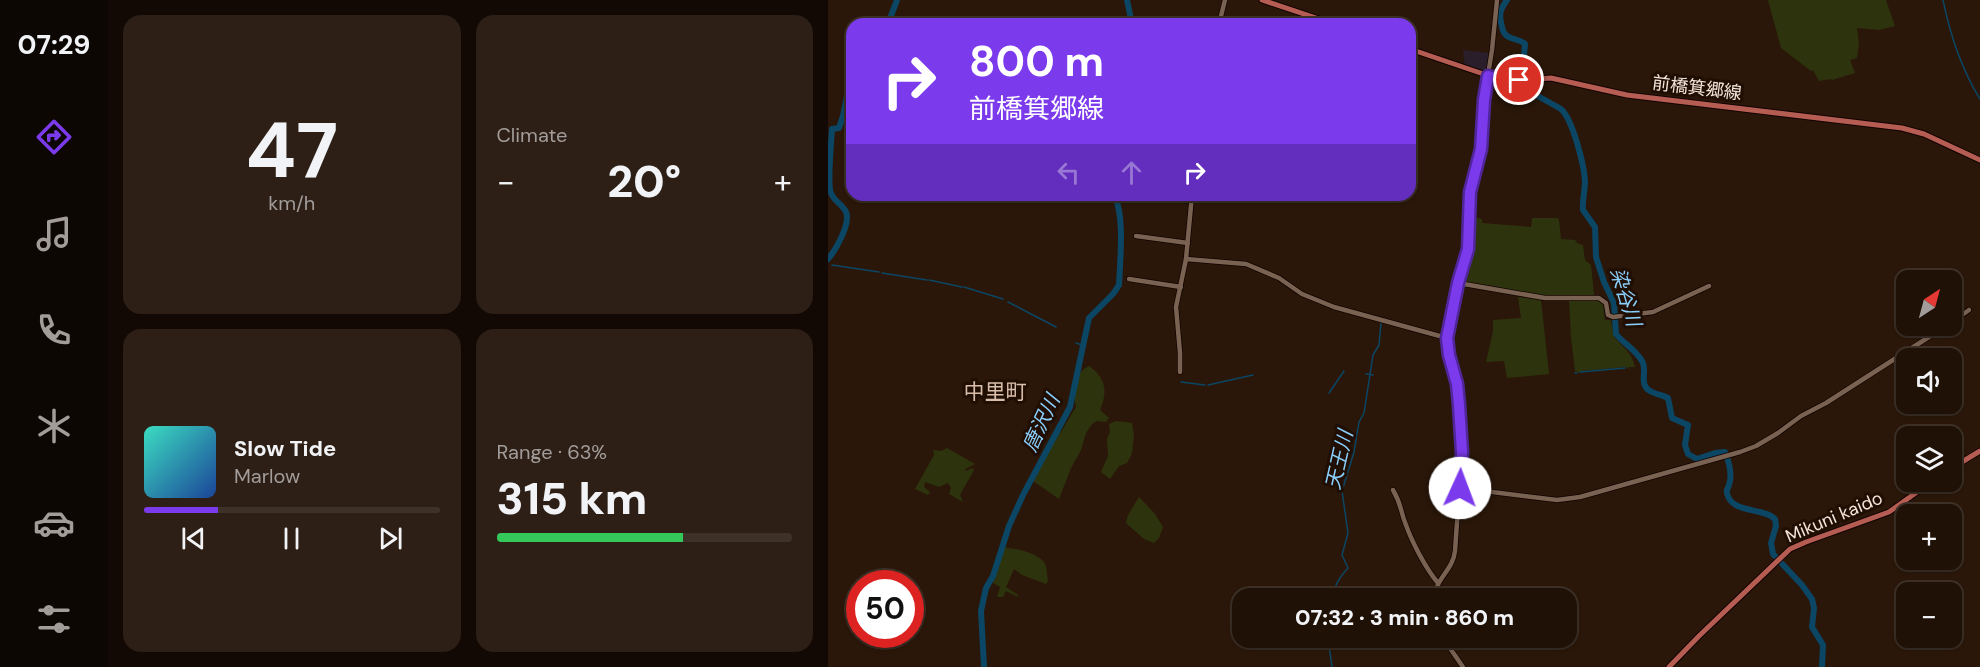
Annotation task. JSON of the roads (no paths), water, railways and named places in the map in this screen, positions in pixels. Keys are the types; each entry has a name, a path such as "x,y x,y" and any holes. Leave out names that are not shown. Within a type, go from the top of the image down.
{"main road":[{"path":"1262,0 1316,18"},
{"name":"前橋箕郷線","path":"1416,52 1508,81 1551,78 1627,95 1902,128 1923,134 1980,160"},
{"path":"1962,462 1980,451"},
{"name":"Mikuni kaido","path":"1669,667 1777,561 1798,545 1889,512 1917,492"}],"street":[{"path":"1220,18 1225,0"},
{"path":"1437,588 1455,556 1462,452 1457,384 1447,338 1458,283 1468,249 1470,192 1481,149 1484,100 1497,0"},
{"path":"1179,372 1180,352 1176,314 1186,259 1192,201"},
{"path":"1136,236 1188,243"},
{"path":"1186,259 1246,264 1279,278 1302,294 1334,307 1447,338"},
{"path":"1129,279 1181,287"},
{"path":"1458,283 1545,298 1599,298 1606,303 1608,315 1613,317 1653,312 1709,286"},
{"path":"1962,315 1969,310"},
{"path":"1460,488 1557,500 1566,499 1740,452 1778,434 1801,416 1823,405 1930,336"},
{"path":"1393,490 1401,503 1406,526 1428,571 1438,583"},
{"path":"1450,648 1463,667"}],"waterway":[{"path":"890,18 897,0"},
{"name":"唐沢川","path":"1127,0 1131,18"},
{"name":"染谷川","path":"1507,0 1501,10 1501,23 1506,35 1525,44 1523,68 1526,86 1529,91 1561,109 1570,123 1577,143 1585,181 1583,210 1595,227 1596,257 1614,303 1616,334 1642,361 1646,388 1668,398 1672,418 1688,425 1685,445 1688,454 1697,459 1725,452 1731,472 1727,491 1730,500 1741,507 1770,515 1775,519 1776,526 1771,543 1773,554 1812,599 1814,608 1812,627 1823,645 1822,667"},
{"path":"1943,0 1957,51 1980,99"},
{"path":"828,259 838,244 847,217 842,206 831,194 829,183 832,129 839,128 846,101"},
{"name":"唐沢川","path":"984,667 981,611 986,588 993,576 1009,526 1023,495 1070,407 1089,318 1119,285 1121,226 1116,201"},
{"path":"832,265 879,272"},
{"path":"882,273 927,280"},
{"path":"929,280 962,287"},
{"path":"964,287 1003,299"},
{"path":"1008,302 1056,327"},
{"name":"天王川","path":"1335,588 1348,568 1342,555 1348,533 1342,491 1354,452 1359,422 1364,413 1373,355 1379,345 1381,323"},
{"name":"唐沢川","path":"1076,343 1085,346"},
{"path":"1580,372 1625,368"},
{"path":"1329,393 1344,371"},
{"name":"天王川","path":"1366,374 1373,375"},
{"path":"1208,385 1253,375"},
{"path":"1181,382 1205,385"},
{"name":"天王川","path":"1329,648 1332,667"}],"district":[{"name":"中里町","path":"995,392"}]}
